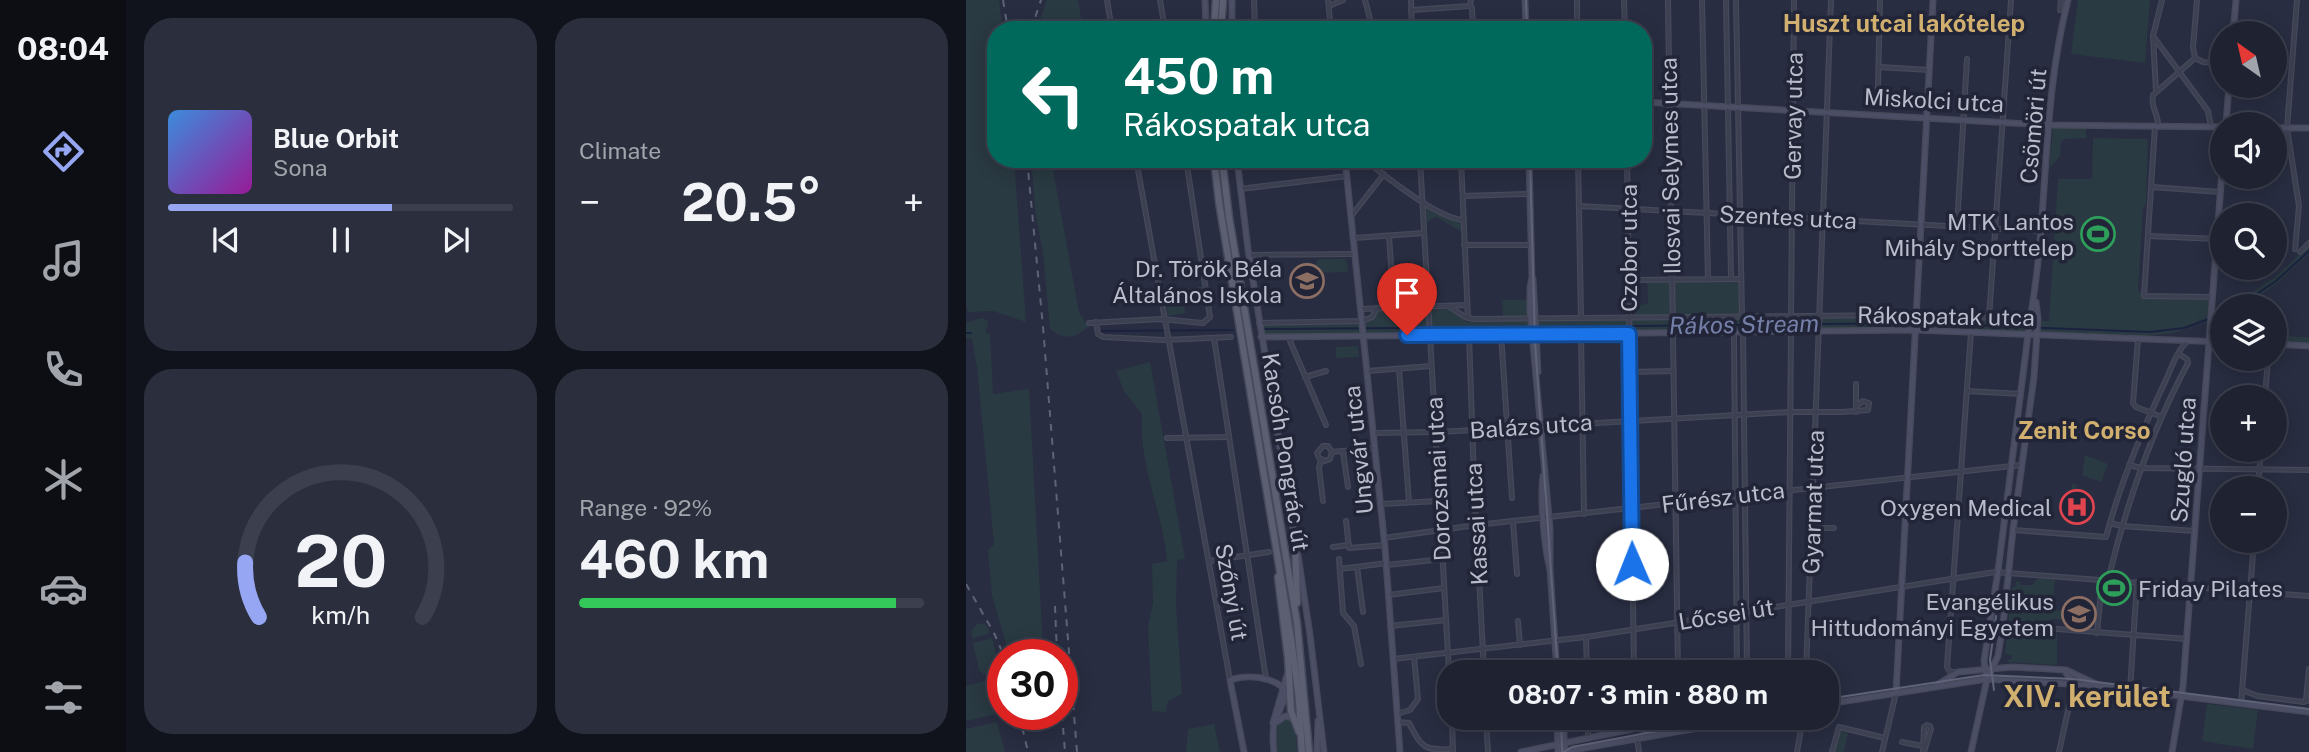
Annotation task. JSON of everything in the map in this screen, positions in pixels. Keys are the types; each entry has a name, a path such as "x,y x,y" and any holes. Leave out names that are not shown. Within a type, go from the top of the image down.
{"main road":[{"path":"1215,21 1216,0"},
{"path":"1222,21 1223,0"},
{"name":"Kacsóh Pongrác út","path":"1215,168 1298,690 1302,752"},
{"name":"Kacsóh Pongrác út","path":"1223,168 1297,623 1309,752"},
{"path":"1295,538 1297,623"},
{"path":"1278,565 1277,586 1288,658 1287,674 1293,718 1301,738"}],"street":[{"path":"1107,0 1110,21"},
{"path":"1160,0 1164,21"},
{"path":"1205,0 1206,21"},
{"path":"1232,0 1232,21"},
{"path":"1254,0 1255,21"},
{"path":"1328,0 1330,21"},
{"path":"1329,6 1343,0"},
{"path":"1365,0 1371,21"},
{"path":"1411,0 1412,21"},
{"path":"1411,10 1470,6 1471,0"},
{"path":"1525,0 1526,21"},
{"path":"1577,0 1577,21"},
{"path":"1624,0 1625,21"},
{"name":"Ilosvai Selymes utca","path":"1668,0 1674,371"},
{"path":"1702,0 1708,279"},
{"path":"1726,0 1731,279"},
{"path":"1736,0 1742,317"},
{"name":"Gervay utca","path":"1791,316 1794,0"},
{"name":"Gyarmat utca","path":"1807,660 1831,0"},
{"path":"1878,87 1880,0"},
{"path":"1882,752 1896,693 1933,0"},
{"path":"1989,318 2011,0"},
{"path":"2060,10 2061,0"},
{"name":"Csömöri út","path":"2002,570 2012,465 2035,298 2049,125 2059,39 2068,0"},
{"path":"2162,0 2153,36 2156,91 2151,104 2158,117 2144,296 2210,297"},
{"path":"2195,58 2193,47 2197,0"},
{"path":"2234,21 2236,0"},
{"path":"2297,0 2287,128 2299,206 2298,251 2309,243"},
{"path":"1472,8 1473,21"},
{"path":"2153,36 2208,111 2210,122"},
{"path":"2156,91 2195,58"},
{"path":"2195,58 2210,62"},
{"path":"1957,226 1967,59"},
{"path":"1879,67 1929,70"},
{"name":"Miskolci utca","path":"1652,102 2049,125 2210,127"},
{"path":"2287,128 2309,128"},
{"name":"Szőnyi út","path":"1138,168 1244,752"},
{"path":"1089,323 1165,320 1203,323 1210,317 1187,168"},
{"name":"Kacsóh Pongrác út","path":"1238,168 1261,338 1295,538 1324,752"},
{"name":"Ungvár utca","path":"1346,168 1385,542 1400,752"},
{"path":"1376,168 1449,217 1464,220"},
{"name":"Dorozsmai utca","path":"1420,168 1448,660"},
{"path":"1462,168 1468,318"},
{"path":"1529,168 1530,288 1539,365 1537,376 1544,471 1542,488 1547,518 1556,660"},
{"path":"1578,168 1581,319"},
{"name":"Czobor utca","path":"1627,168 1634,660"},
{"path":"1352,215 1384,174"},
{"path":"1240,189 1347,176"},
{"path":"2152,187 2221,192"},
{"name":"Szugló utca","path":"2220,203 2221,189"},
{"path":"1462,196 1530,194"},
{"name":"Szentes utca","path":"1579,206 2040,231"},
{"path":"1354,238 1424,233"},
{"path":"1389,236 1394,307"},
{"path":"2148,236 2210,239"},
{"path":"1464,245 1531,245"},
{"path":"1249,255 1356,254"},
{"path":"1630,280 1741,279"},
{"name":"Csömöri út","path":"2002,570 2013,530 2033,386 2038,319 2035,298"},
{"path":"1362,309 1467,305"},
{"path":"1450,307 1468,318"},
{"path":"1259,323 1363,322 1372,317 1377,308"},
{"name":"Rákospatak utca","path":"1261,338 1501,334 1581,319 1820,316 2030,320"},
{"name":"Rákospatak utca","path":"1468,318 1581,334 1673,331 1819,332 1915,328 2036,336 2210,342"},
{"path":"1096,322 1098,334 1103,337 1231,337"},
{"path":"1788,660 1791,331"},
{"path":"1971,332 1947,667 1950,672 1993,667 2058,669 2073,672 2100,686"},
{"path":"1734,333 1737,660"},
{"path":"1744,333 1747,660"},
{"path":"1501,334 1512,498"},
{"path":"1581,334 1584,514"},
{"name":"Kassai utca","path":"1469,335 1483,660"},
{"path":"1291,337 1290,341 1326,425"},
{"path":"1214,338 1267,679 1277,686 1280,697"},
{"path":"2138,339 2133,403 2136,407 2162,417"},
{"path":"2108,580 2121,526 2141,468 2188,362 2179,352 2174,340"},
{"path":"2013,530 2106,537 2129,465 2150,413 2179,352 2188,341"},
{"name":"Szugló utca","path":"2172,752 2182,697 2210,342"},
{"path":"2287,345 2309,346"},
{"path":"1368,372 1432,366"},
{"path":"1399,369 1409,502"},
{"path":"1306,377 1326,371"},
{"path":"1630,372 1674,371 1678,660"},
{"path":"2023,378 2033,386"},
{"name":"Balázs utca","path":"1374,433 1856,409 1856,384"},
{"path":"1967,391 2022,390 2033,386"},
{"path":"1167,438 1229,436"},
{"path":"1323,501 1319,468 1321,460 1317,453 1320,447 1328,446 1332,452"},
{"path":"1332,452 1375,448"},
{"path":"1321,460 1329,459 1332,452"},
{"path":"1343,452 1348,488"},
{"path":"2259,476 2260,462"},
{"name":"Fűrész utca","path":"1333,547 1349,545 1349,548 1441,530 1813,486 2021,465"},
{"path":"2129,465 2141,468 2309,470"},
{"path":"1381,504 1439,501"},
{"path":"1346,521 1349,545"},
{"path":"1513,522 1517,574"},
{"path":"2110,523 2195,531"},
{"path":"1811,528 1834,528"},
{"path":"1209,561 1269,552"},
{"path":"2241,704 2253,553"},
{"path":"1339,559 1344,616 1354,626 1361,664"},
{"path":"1339,569 1443,559"},
{"path":"1357,567 1363,612"},
{"path":"2002,570 2007,583"},
{"path":"1971,752 1987,679 1998,656 2007,583 2002,570"},
{"path":"1987,679 1984,662 2002,570"},
{"name":"Lőcsei út","path":"1393,659 1586,637 2002,570 2309,596"},
{"path":"2097,633 2102,580"},
{"path":"2130,690 2137,582"},
{"path":"1388,595 1444,588"},
{"path":"1390,626 1446,620"},
{"path":"1518,621 1520,645"},
{"path":"2057,629 2187,639"},
{"path":"1586,637 1587,660"},
{"path":"1998,656 2002,664 2012,667"},
{"path":"1397,714 1410,710 1418,699 1414,657"},
{"path":"2058,669 2066,673 2074,683"},
{"path":"2242,690 2258,696 2304,702 2307,700 2309,669"},
{"path":"1934,687 1959,672"},
{"path":"2063,682 2067,678 2066,673"},
{"path":"1276,682 1283,681 1287,674"},
{"path":"1274,752 1273,716 1287,674"},
{"path":"1230,680 1254,677 1267,679 1276,682 1283,689 1285,698 1273,732"},
{"path":"1839,702 1987,679 2074,683 2309,712"},
{"path":"1969,681 1977,683 1984,694"},
{"path":"2059,752 2074,683"},
{"name":"Kacsóh Pongrác út","path":"1317,696 1317,752"},
{"path":"1397,714 1409,723 1423,746 1434,750 1453,751 1452,730"},
{"path":"1273,732 1282,717 1293,718"},
{"path":"1398,722 1406,721"},
{"path":"1929,725 1931,729 1924,752 1924,727 1929,725"},
{"path":"1832,752 1836,730 1840,727 1885,738"},
{"path":"1487,730 1488,752"},
{"path":"1558,730 1562,748"},
{"path":"1562,748 1564,730"},
{"path":"1564,730 1567,736 1576,739"},
{"path":"1587,730 1587,737"},
{"path":"1562,748 1576,739 1629,730"},
{"path":"1622,741 1634,735 1635,730"},
{"path":"1641,730 1675,732"},
{"path":"1521,752 1562,748 1577,750 1685,730"},
{"path":"1797,752 1801,730"},
{"path":"1562,748 1587,737"},
{"path":"1637,739 1639,752"},
{"path":"1902,742 1922,746"}],"shaded area":[{"path":"966,0 999,0 1002,21 987,21 987,168 1015,168 1026,322 993,311 968,312"},
{"path":"1047,0 1078,0 1082,21 1039,21"},
{"path":"2078,0 2150,0 2145,63 2071,54"},
{"path":"2053,128 2086,128 2086,138 2065,139 2061,142 2060,156 2049,169"},
{"path":"2093,138 2148,139 2146,203 2143,208 2138,291 2142,292 2141,298 2210,300 2210,320 2174,333 2144,336 1919,328 1259,335 1257,326 1367,323 1377,311 1452,309 1466,322 1635,320 1635,305 1648,304 1647,277 1741,278 1741,320 1912,318 2049,321 2058,179 2092,179"},
{"path":"1032,168 1053,168 1079,312 1088,327 1073,336 1060,335 1050,329 1043,252 1036,217"},
{"path":"1425,204 1461,224 1461,231 1436,217 1427,222"},
{"path":"2309,246 2309,254 2287,274 2287,266"},
{"path":"1318,259 1346,259 1348,270 1319,273 1315,266"},
{"path":"2271,280 2280,280 2261,294 2249,294"},
{"path":"1202,286 1205,303 1189,305 1187,289"},
{"path":"1179,287 1186,313 1168,316 1164,290"},
{"path":"1502,300 1528,300 1528,316 1503,317"},
{"path":"981,318 988,320 986,333 990,334 993,394 1029,389 1043,639 1005,639 992,596 988,551 994,544 977,367 972,339 966,338 966,323"},
{"path":"2287,336 2309,337 2309,343 2287,342"},
{"path":"1358,346 1359,357 1336,358 1336,347"},
{"path":"1150,362 1185,559 1177,560 1176,606 1182,694 1168,701 1166,712 1152,711 1148,627 1153,603 1152,564 1167,561 1165,543 1147,470 1142,414 1124,391 1116,371"},
{"path":"2085,455 2108,464 2101,482 2082,475"},
{"path":"2072,484 2077,485 2072,522 2067,522"},
{"path":"2037,578 2055,580 2052,610 2069,612 2068,620 2051,619 2051,625 2055,625 2054,633 2057,634 2057,665 2008,662 2012,656 2005,653 2011,599 2014,599 2012,587 2015,587 2016,581 2020,582 2020,585 2033,585"},
{"path":"985,623 990,633 973,639 971,631 977,624"},
{"path":"987,639 987,673 983,674 979,670 973,643"},
{"path":"987,680 987,716 966,721 966,686"},
{"path":"2207,704 2258,710 2253,749 2202,741"},
{"path":"1285,718 1290,718 1295,724 1297,752 1278,752 1277,729"},
{"path":"987,724 987,730 999,730 1005,752 966,752 966,729"},
{"path":"1214,724 1220,752 1186,752 1188,729"},
{"path":"1838,731 1848,733 1844,752 1833,752"}],"waterway":[{"name":"Rákos Stream","path":"2257,294 2276,281 2309,251"},
{"name":"Rákos Stream","path":"1538,327 1920,323 2150,332 2184,328 2210,318"},
{"name":"Rákos Stream","path":"1264,329 1529,327"},
{"name":"Rákos Stream","path":"1102,331 1233,330"},
{"name":"Rákos Stream","path":"966,333 971,333"}],"tram line":[{"path":"1526,0 1527,21"},
{"path":"1530,168 1535,342 1557,660"},
{"path":"1994,690 1990,660 1996,616"},
{"path":"1839,697 1984,675 2073,679 2309,709"},
{"path":"1561,730 1562,752"},
{"path":"1564,752 1572,747 1662,730"}],"railway":[{"path":"1003,0 1006,21"},
{"path":"1034,21 1041,0"},
{"path":"1028,168 1077,752"},
{"path":"966,584 997,639"},
{"path":"1055,606 1056,639"},
{"path":"1023,730 1028,752"},
{"path":"1063,730 1065,752"}],"place":[{"name":"MTK Lantos Mihály Sporttelep","path":"2098,234"},
{"name":"Dr. Török Béla Általános Iskola","path":"1307,281"},
{"name":"Oxygen Medical","path":"2077,507"},
{"name":"Friday Pilates","path":"2114,588"},
{"name":"Evangélikus Hittudományi Egyetem","path":"2079,614"}],"district":[{"name":"Huszt utcai lakótelep","path":"1904,23"},
{"name":"Zenit Corso","path":"2084,430"},
{"name":"XIV. kerület","path":"2087,696"}],"route":[{"path":"1407,335 1629,334 1632,564"}]}
